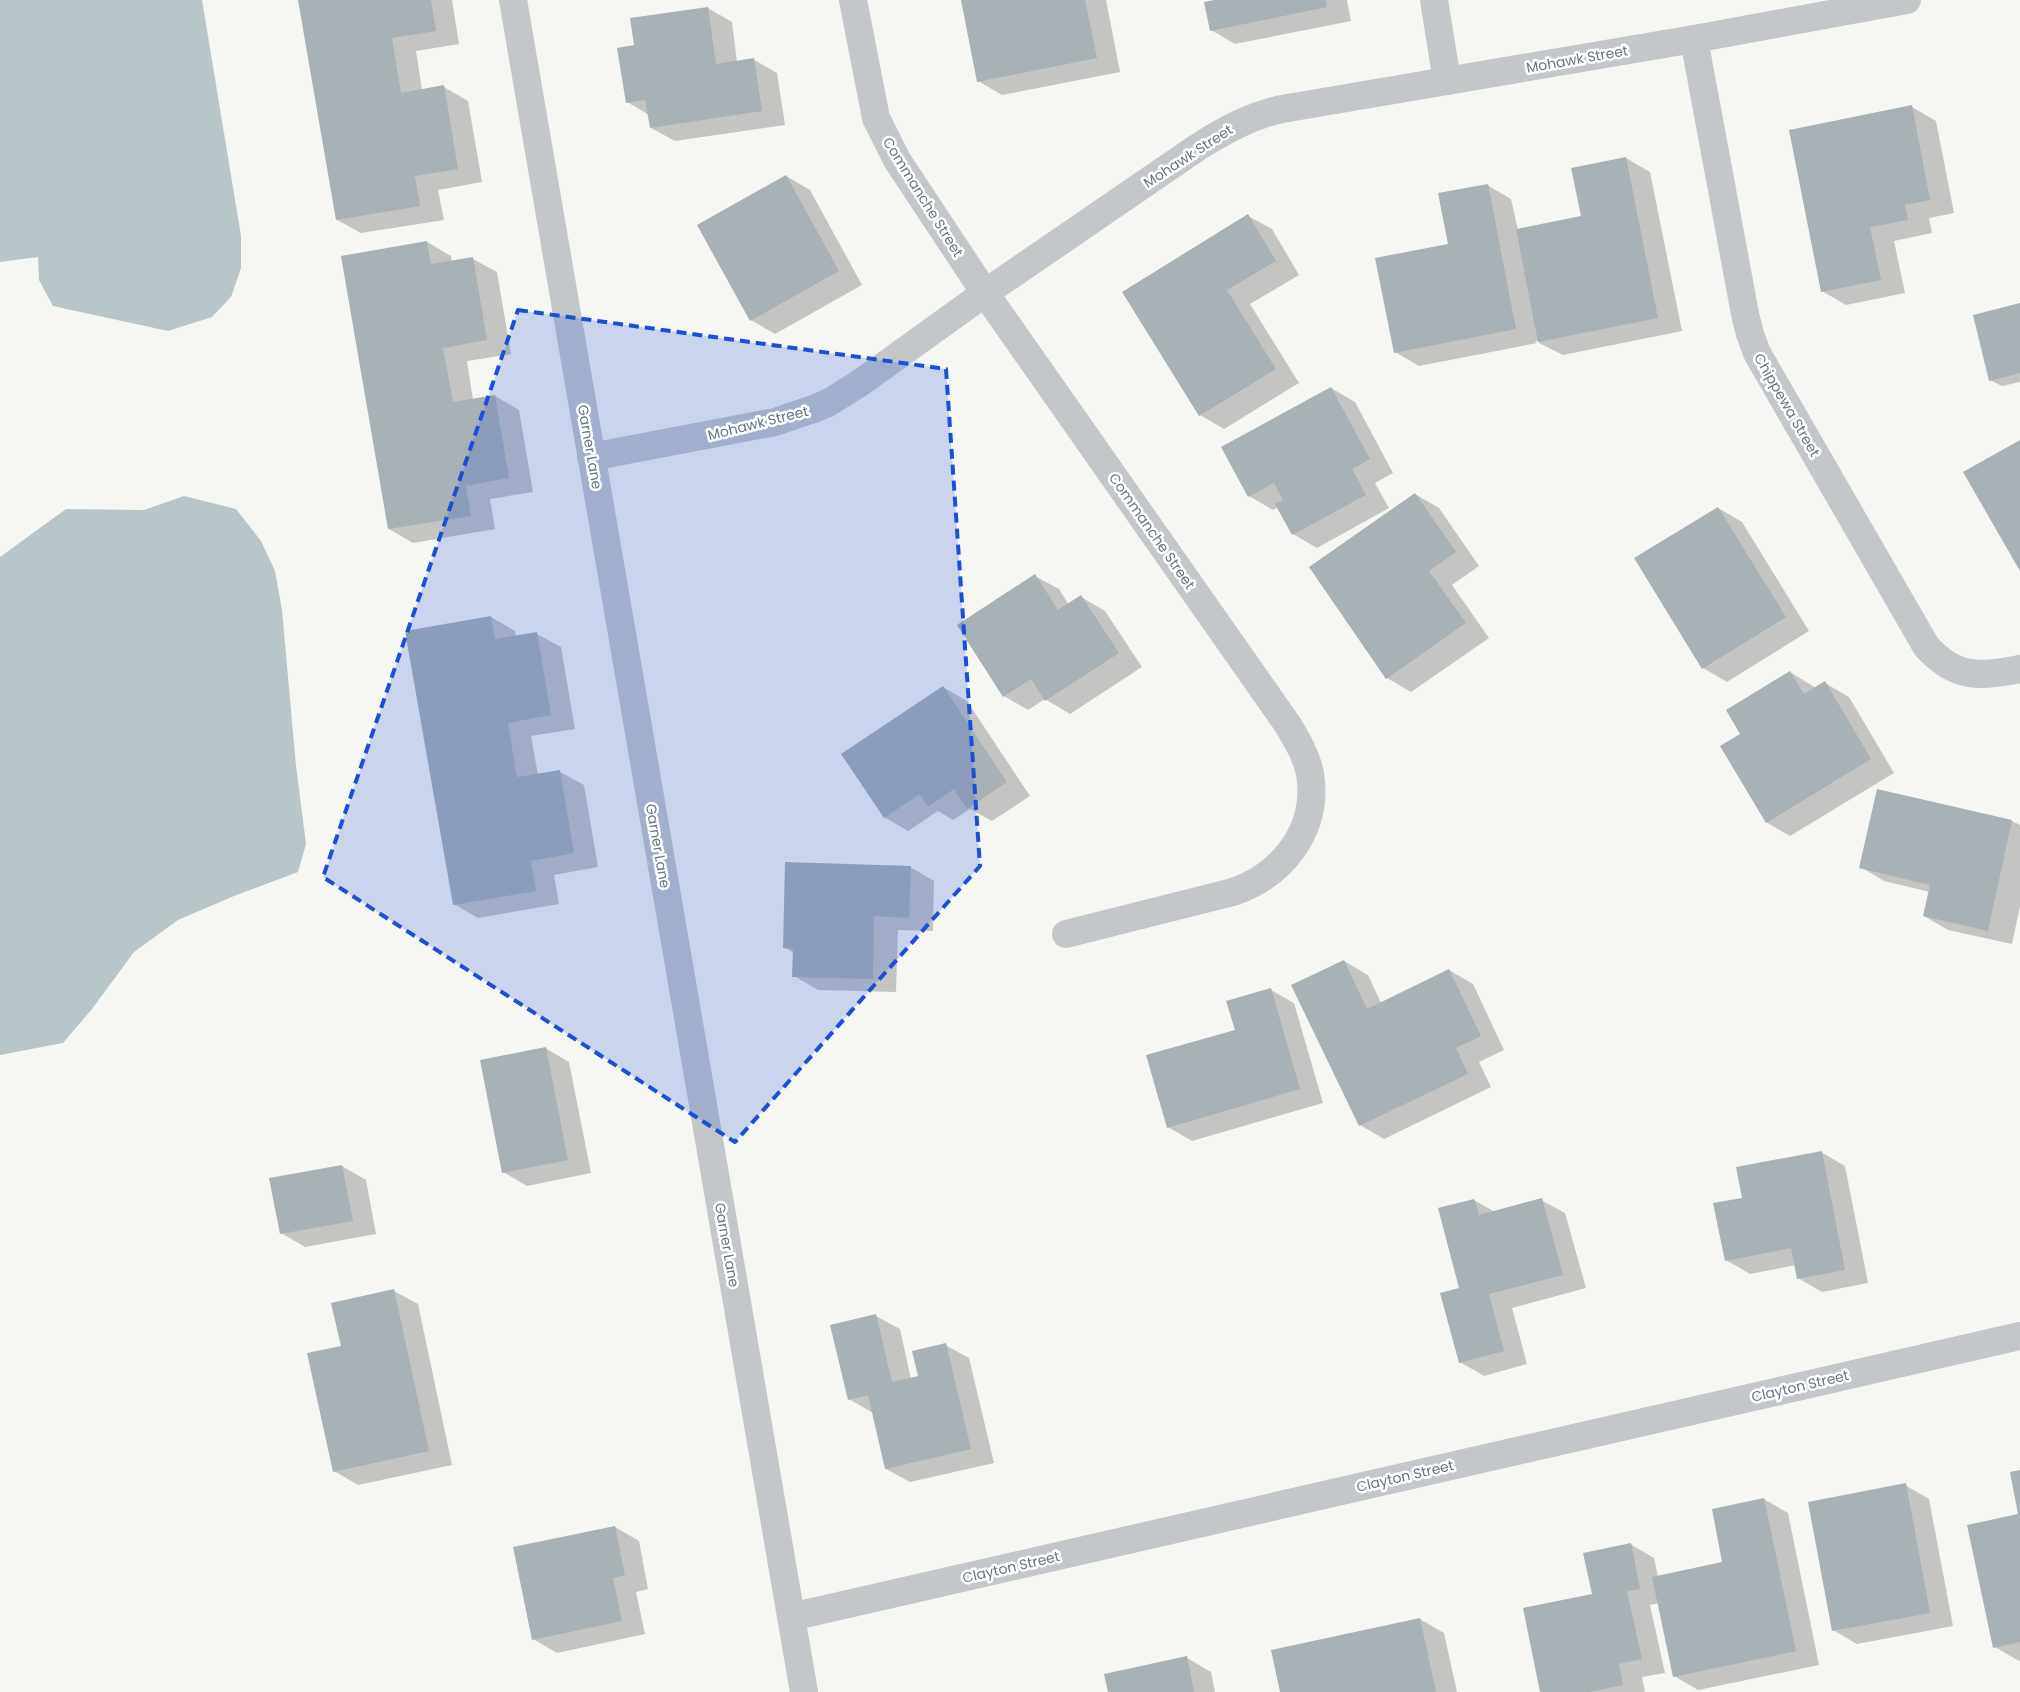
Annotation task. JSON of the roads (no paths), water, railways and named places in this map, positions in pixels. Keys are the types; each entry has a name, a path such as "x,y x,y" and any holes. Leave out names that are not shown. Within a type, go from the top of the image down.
{"street":[{"name":"Garner Lane","path":"513,0 804,1692"},
{"name":"Commanche Street","path":"853,0 871,100 882,132 897,160 985,293 1288,725 1300,745 1310,774 1311,800 1301,835 1288,856 1279,866 1256,883 1233,892 1066,934"},
{"path":"1434,0 1447,81"},
{"name":"Mohawk Street","path":"592,457 766,424 816,408 860,383 985,293 1231,126 1282,109 1907,0"},
{"name":"Chippewa Street","path":"1694,38 1745,314 1757,353 1926,646 1941,661 1965,674 1983,675 2020,669"},
{"name":"Clayton Street","path":"791,1617 2020,1336"}]}
